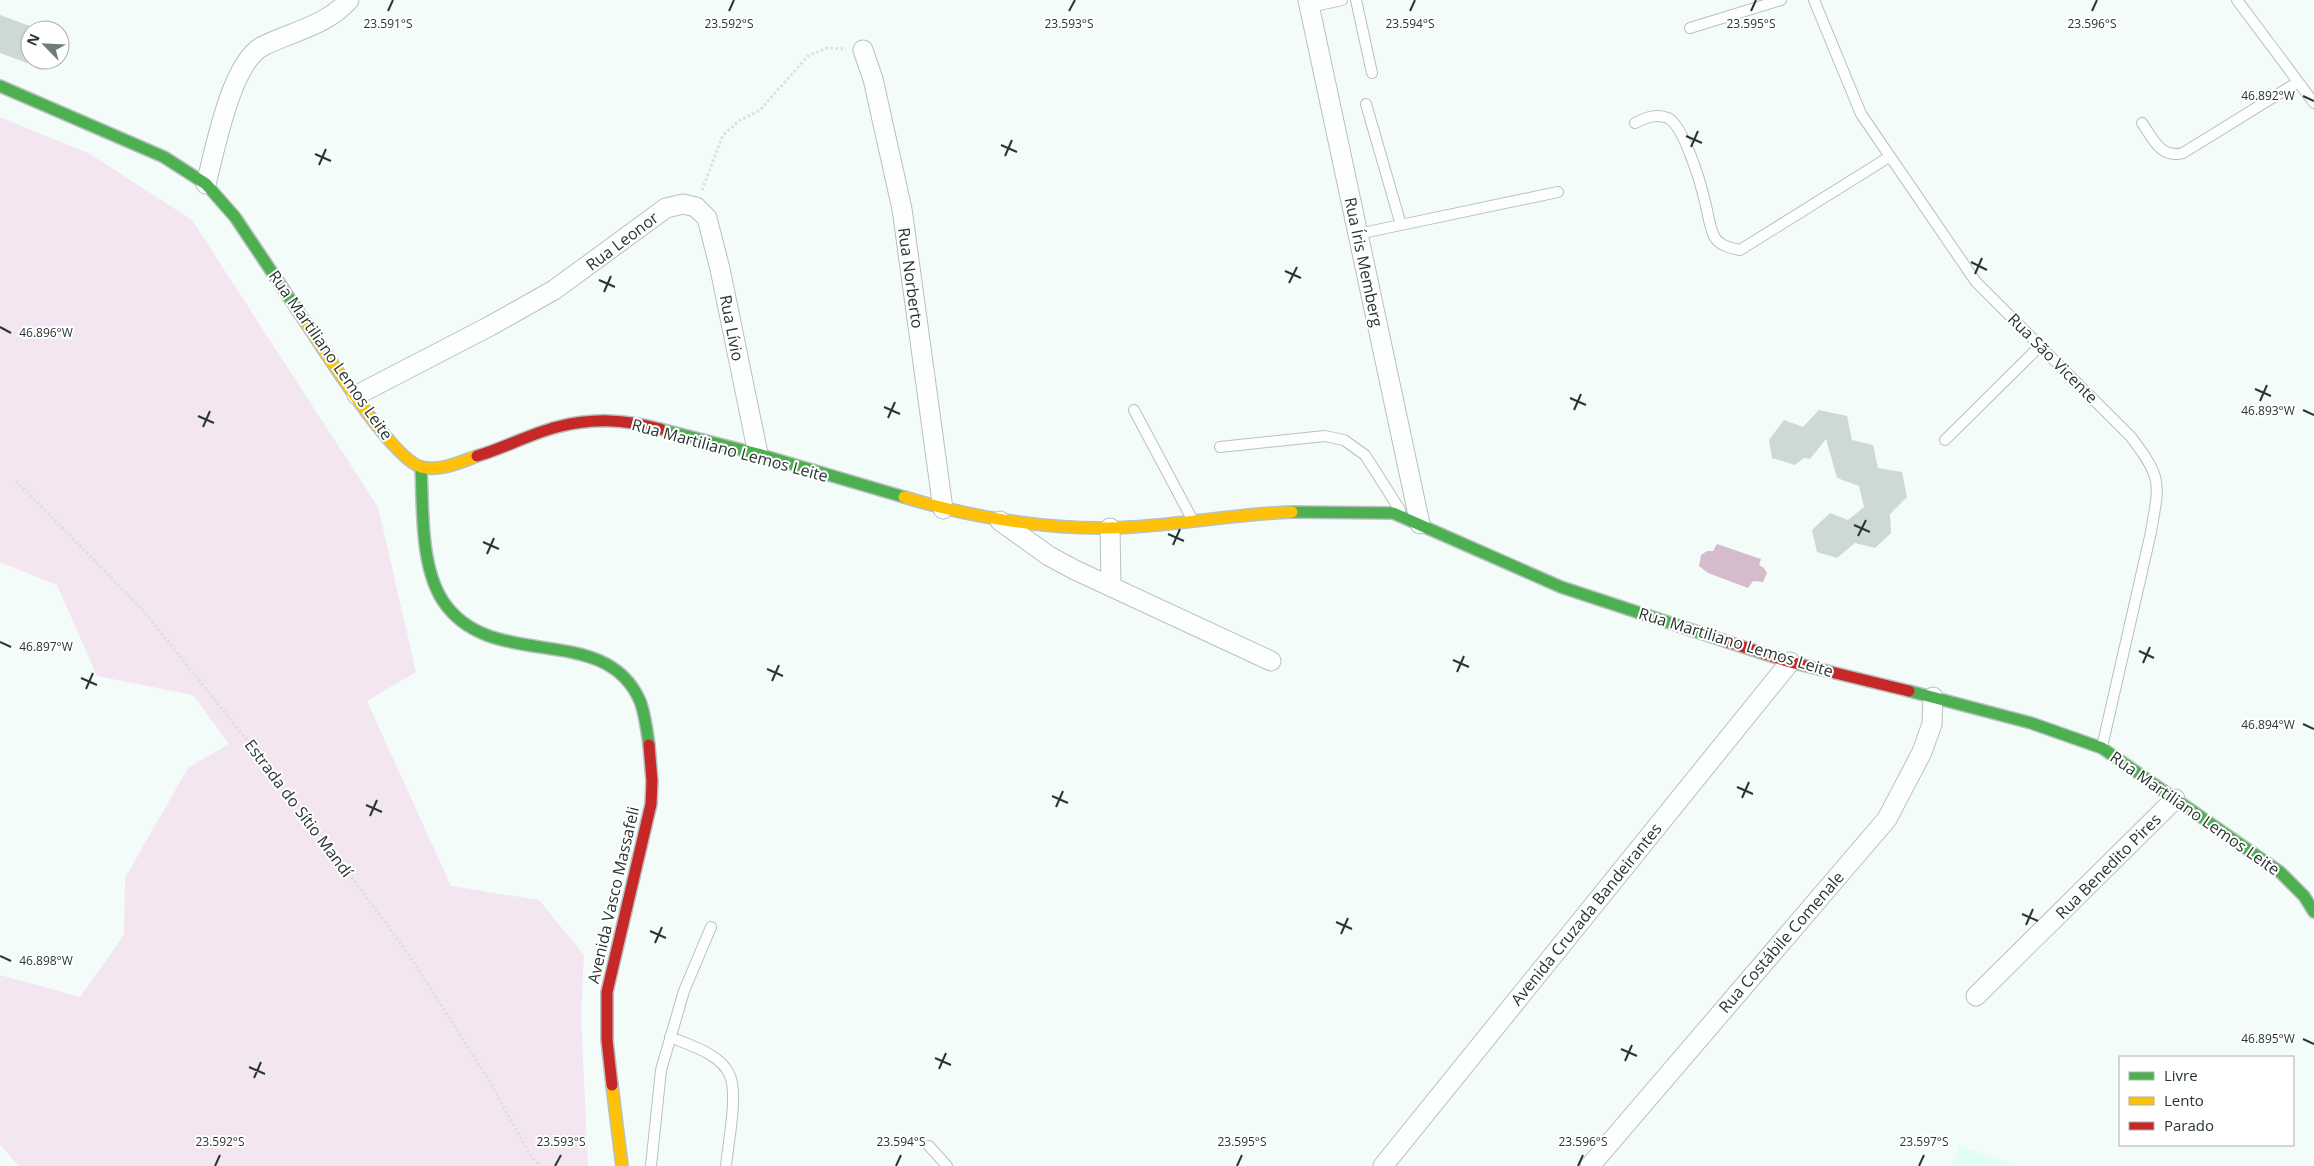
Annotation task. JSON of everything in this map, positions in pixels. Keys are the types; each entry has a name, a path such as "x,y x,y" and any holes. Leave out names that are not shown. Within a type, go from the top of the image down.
{"street":[{"path":"206,184 230,94 244,66 261,47 315,26 338,12 349,0"},
{"name":"Rua Íris Memberg","path":"1309,4 1358,234 1413,521"},
{"name":"Rua Norberto","path":"863,50 873,79 902,209 943,509"},
{"name":"Rua Martiliano Lemos Leite","path":"0,86 164,157 206,184 235,217 382,431 404,455 421,467 443,467 492,452 556,427 593,421 630,421 758,454 943,509 996,519 1110,528 1194,522 1260,514 1336,511 1393,513 1561,587 1790,662 2031,723 2102,748 2280,872 2304,896 2314,912"},
{"name":"Rua Leonor","path":"357,394 490,326 554,290 666,208 683,204 696,207"},
{"name":"Rua Lívio","path":"696,207 707,218 720,269 758,454"},
{"name":"Avenida Vasco Massafeli","path":"421,467 428,563 442,600 459,623 487,638 581,653 606,663 627,678 640,701 649,741 651,802 606,996 605,1042 614,1088 622,1166"},
{"name":"Rua Martiliano Lemos Leite","path":"996,519 1049,556 1111,587 1271,661"},
{"path":"1110,528 1111,587"},
{"name":"Avenida Cruzada Bandeirantes","path":"1382,1166 1790,662"},
{"name":"Rua Costábile Comenale","path":"1590,1166 1887,820 1922,752 1932,724 1933,697"},
{"name":"Rua Benedito Pires","path":"1976,996 2176,799"}],"lane":[{"path":"1309,4 1342,0"},
{"path":"1356,0 1372,73"},
{"path":"1690,28 1781,0"},
{"name":"Rua São Vicente","path":"1814,0 1861,114 1976,282 2132,437 2142,451 2156,478 2151,532 2102,748"},
{"path":"2237,0 2314,103"},
{"path":"2142,123 2161,150 2166,154 2178,155 2231,125 2298,82"},
{"path":"1366,104 1401,225"},
{"path":"1635,123 1648,116 1661,117 1669,119 1678,128 1701,185 1714,236 1728,248 1740,250 1889,157"},
{"path":"1358,234 1558,192"},
{"path":"1945,440 2040,346"},
{"path":"1134,410 1194,522"},
{"path":"1220,448 1326,436 1344,440 1355,446 1375,468 1413,521"},
{"path":"651,1166 661,1070 684,991 711,927"},
{"path":"670,1037 704,1051 720,1063 730,1076 733,1098 726,1166"},
{"path":"929,1146 948,1166"}],"path":[{"path":"696,207 723,135 739,121 760,110 808,56 827,48 863,50"},
{"name":"Estrada do Sítio Mandí","path":"16,481 142,609 276,775 407,952 488,1077 529,1153 540,1166"}],"shaded area":[{"path":"0,117 90,154 192,220 378,507 416,672 367,701 451,886 539,900 584,955 581,1016 588,1166 19,1166 0,1145 0,975 80,997 124,935 125,878 188,768 229,744 193,695 97,676 57,585 0,562"},
{"path":"1717,544 1761,559 1759,565 1767,573 1763,582 1753,581 1748,588 1708,573 1699,566 1701,555 1707,551 1713,551"},
{"path":"1960,1146 2018,1166 1951,1166"}],"building":[{"path":"0,15 20,22 20,60 0,53"},
{"path":"1819,410 1847,416 1852,440 1873,445 1878,468 1902,472 1907,497 1890,514 1891,533 1875,548 1855,543 1837,558 1817,552 1812,530 1830,513 1848,520 1864,507 1859,486 1837,478 1826,439 1810,459 1804,458 1795,465 1772,458 1769,440 1784,420 1803,427"}],"traffic: fast":[{"path":"0,86 164,157 206,184 235,217 296,308"},
{"path":"660,429 758,454 904,497"},
{"path":"421,467 426,554 430,571 443,601 464,623 489,636 575,653 601,661 623,676 640,701 645,717 649,745"},
{"path":"1292,512 1393,513 1561,587 1728,642"},
{"path":"1909,691 2031,723 2102,748 2280,872 2304,896 2314,912"}],"traffic: slow":[{"path":"296,308 373,421 391,443 408,459 421,467 435,468 450,466 477,456"},
{"path":"904,497 980,516 1033,524 1085,528 1133,527 1292,512"},
{"path":"612,1085 622,1166"}],"traffic: jam":[{"path":"477,456 547,430 583,422 634,423 660,429"},
{"path":"1728,642 1790,662 1909,691"},
{"path":"612,1085 607,1040 607,992 651,804 652,781 649,745"}]}
